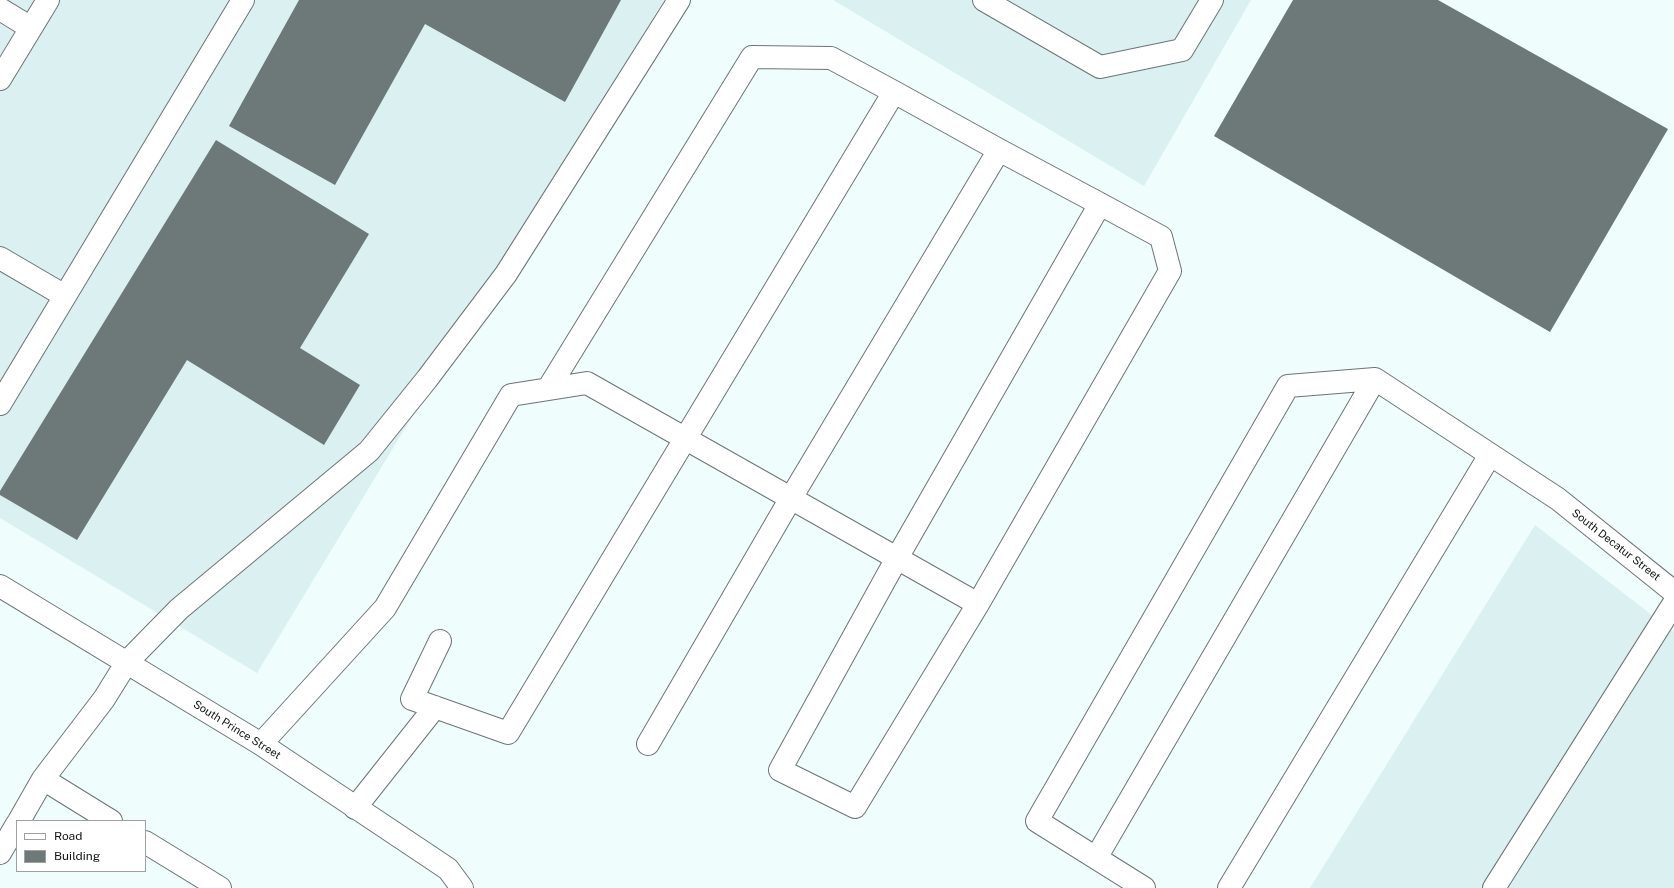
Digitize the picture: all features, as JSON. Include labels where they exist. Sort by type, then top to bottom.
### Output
[{"type":"street","points":[[0,79],[48,0]]},
{"type":"street","points":[[0,404],[242,0]]},
{"type":"street","points":[[20,820],[43,779],[104,699],[127,662],[178,609],[369,451],[427,379],[506,274],[679,0]]},
{"type":"street","points":[[984,0],[1100,66],[1182,50],[1212,0]]},
{"type":"street","points":[[0,9],[31,28]]},
{"type":"street","points":[[548,389],[752,56],[831,58],[1161,237],[1170,272],[978,604],[854,807],[780,770],[897,558],[1100,204]]},
{"type":"street","points":[[440,641],[412,699],[508,733],[894,92]]},
{"type":"street","points":[[648,744],[791,498],[999,150]]},
{"type":"street","points":[[0,258],[65,296]]},
{"type":"street","points":[[1096,858],[1375,379]]},
{"type":"street","points":[[1144,888],[1038,822],[1288,386],[1375,379]]},
{"type":"street","name":"South Decatur Street","points":[[1375,379],[1558,499],[1674,592]]},
{"type":"street","points":[[261,744],[385,608],[512,395],[587,383],[978,604]]},
{"type":"street","points":[[1229,888],[1490,455]]},
{"type":"street","name":"South Prince Street","points":[[0,586],[261,744],[448,869],[462,888]]},
{"type":"street","points":[[1494,888],[1674,603]]},
{"type":"street","points":[[355,808],[435,707]]},
{"type":"street","points":[[43,779],[109,820]]},
{"type":"street","points":[[0,853],[16,826]]},
{"type":"street","points":[[146,843],[216,887]]},
{"type":"shaded area","points":[[0,0],[664,0],[257,673],[0,518]]},
{"type":"shaded area","points":[[833,0],[1251,0],[1144,186]]},
{"type":"shaded area","points":[[1535,525],[1674,632],[1674,888],[1310,888]]},
{"type":"building","points":[[299,0],[621,0],[565,102],[425,24],[335,185],[229,126]]},
{"type":"building","points":[[1293,0],[1438,0],[1668,129],[1550,332],[1214,136]]},
{"type":"building","points":[[216,140],[369,234],[300,348],[360,385],[324,445],[187,360],[77,540],[0,495],[0,491]]}]
